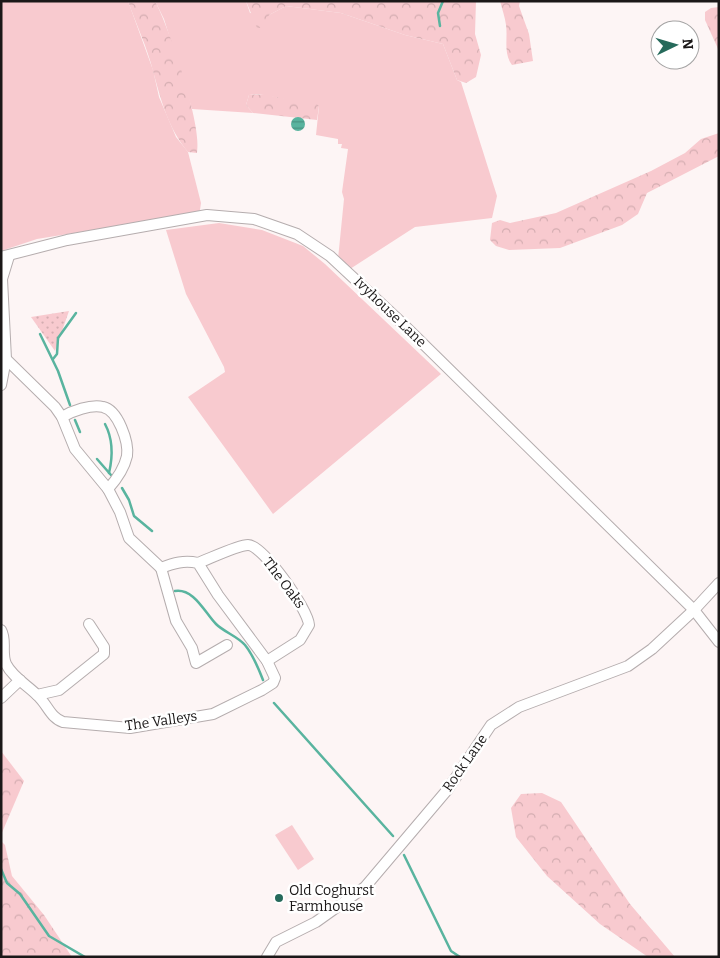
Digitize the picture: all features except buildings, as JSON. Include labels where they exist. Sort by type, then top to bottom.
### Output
[{"type":"street","name":"Ivyhouse Lane","points":[[5,256],[67,240],[207,215],[244,217],[297,234],[330,256],[396,317],[694,610],[719,642]]},
{"type":"street","points":[[1,385],[6,359],[2,277],[5,256]]},
{"type":"street","points":[[6,359],[56,407],[75,449],[108,489],[120,512],[129,538],[161,568],[176,621],[192,648],[196,662],[228,644]]},
{"type":"street","points":[[62,417],[70,412],[100,406],[110,411],[118,423],[125,434],[127,455],[119,477],[108,489]]},
{"type":"street","name":"The Oaks","points":[[198,564],[248,545],[258,548],[286,582],[306,612],[309,625],[300,640],[267,661]]},
{"type":"street","points":[[161,568],[176,562],[189,561],[198,564],[218,595],[267,661]]},
{"type":"street","name":"Rock Lane","points":[[267,957],[276,942],[316,922],[365,887],[448,789],[491,725],[519,707],[628,666],[652,649],[694,610],[719,583]]},
{"type":"street","points":[[38,696],[59,690],[104,654],[104,647],[90,624]]},
{"type":"street","name":"The Valleys","points":[[1,630],[4,634],[5,662],[20,680],[38,696],[57,720],[130,728],[213,714],[273,683],[275,678],[267,661]]},
{"type":"street","points":[[1,698],[20,680]]},
{"type":"green space","points":[[1,1],[128,1],[153,70],[159,97],[176,137],[188,152],[201,203],[200,210],[197,213],[37,239],[1,251]]},
{"type":"green space","points":[[128,1],[155,1],[161,14],[190,100],[195,122],[197,153],[188,152],[170,123],[162,103],[148,53]]},
{"type":"green space","points":[[155,1],[246,1],[250,13],[269,15],[286,6],[341,13],[405,35],[443,44],[457,80],[461,82],[497,196],[492,218],[415,227],[350,269],[338,259],[344,199],[342,192],[348,149],[341,148],[342,144],[338,144],[338,139],[316,135],[319,106],[259,94],[249,95],[246,105],[253,113],[192,109],[164,19]]},
{"type":"green space","points":[[246,1],[476,1],[475,34],[481,55],[476,77],[466,83],[457,80],[443,44],[405,35],[341,13],[286,6],[269,15],[263,28],[257,28]]},
{"type":"green space","points":[[500,1],[520,1],[519,6],[529,34],[533,61],[512,65],[509,60],[506,22]]},
{"type":"green space","points":[[719,7],[719,51],[705,20],[705,12],[711,8]]},
{"type":"green space","points":[[267,94],[274,97],[314,102],[319,106],[317,120],[253,113],[246,105],[249,95]]},
{"type":"green space","points":[[719,133],[719,156],[647,193],[638,214],[622,225],[560,248],[509,250],[496,246],[490,240],[492,223],[500,220],[510,223],[556,213],[651,171],[685,153],[701,139]]},
{"type":"green space","points":[[219,223],[262,230],[303,246],[325,264],[441,374],[273,514],[188,397],[225,372],[186,294],[166,230]]},
{"type":"green space","points":[[69,311],[55,351],[31,317]]},
{"type":"green space","points":[[1,751],[24,781],[1,835]]},
{"type":"green space","points":[[542,793],[561,802],[630,904],[675,957],[648,957],[600,924],[547,876],[516,837],[511,808],[521,794]]},
{"type":"green space","points":[[292,825],[314,859],[298,870],[275,835]]},
{"type":"green space","points":[[1,841],[5,845],[12,876],[44,915],[72,957],[1,957]]},
{"type":"shaded area","points":[[295,117],[301,117],[305,124],[301,131],[295,131],[291,127],[291,121]]},
{"type":"waterway","points":[[440,26],[438,13],[443,1]]},
{"type":"waterway","points":[[53,359],[57,354],[58,338],[76,313]]},
{"type":"waterway","points":[[40,334],[58,371],[70,405]]},
{"type":"waterway","points":[[75,420],[80,432]]},
{"type":"waterway","points":[[105,424],[112,448],[109,473]]},
{"type":"waterway","points":[[97,459],[111,475]]},
{"type":"waterway","points":[[122,488],[129,500],[134,516],[152,531]]},
{"type":"waterway","points":[[175,591],[188,593],[216,624],[245,645],[255,661],[263,680]]},
{"type":"waterway","points":[[274,703],[393,836]]},
{"type":"waterway","points":[[404,855],[451,951],[460,957]]},
{"type":"waterway","points":[[1,869],[7,883],[20,894],[49,936],[85,957]]},
{"type":"place","name":"Old Coghurst Farmhouse","points":[[279,898]]}]
